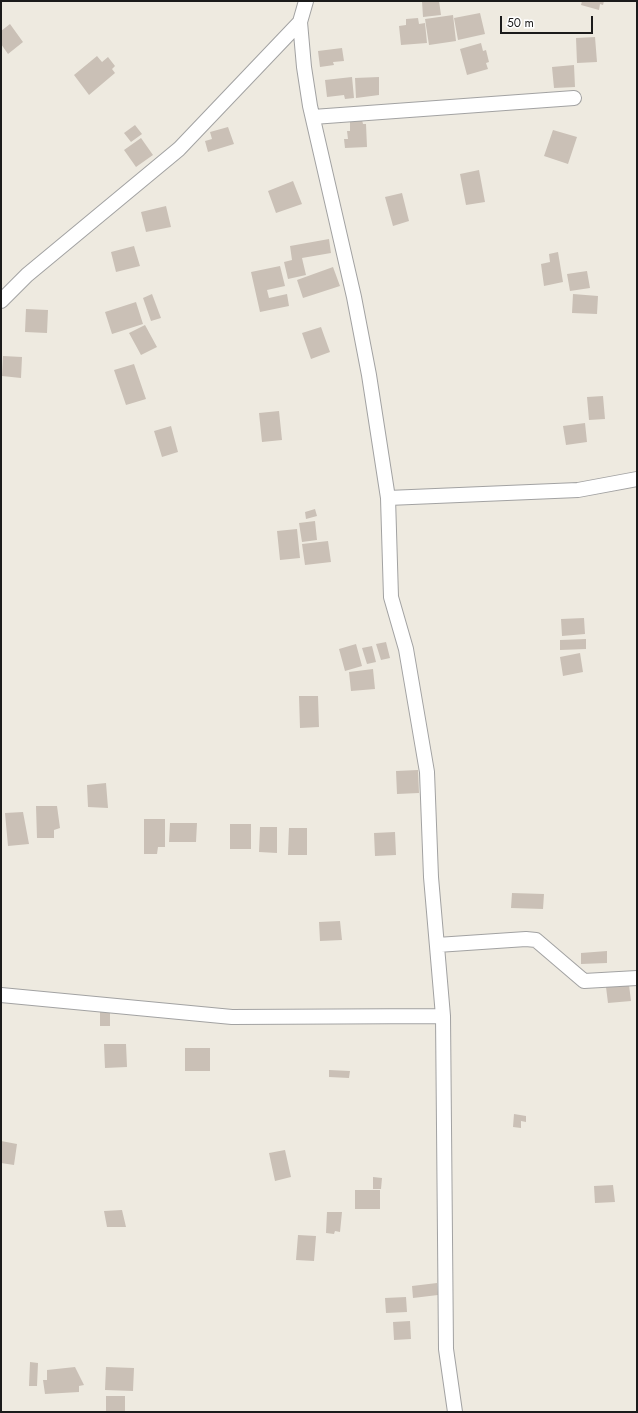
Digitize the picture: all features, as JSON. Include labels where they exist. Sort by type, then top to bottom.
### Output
[{"type":"street","points":[[306,1],[300,22],[304,67],[313,117],[354,297],[369,375],[388,498],[391,597],[406,649],[427,772],[431,876],[443,1016],[446,1349],[455,1412]]},
{"type":"street","points":[[1,301],[27,274],[179,149],[300,22]]},
{"type":"street","points":[[313,117],[574,98]]},
{"type":"street","points":[[388,498],[578,490],[637,479]]},
{"type":"street","points":[[437,945],[526,939],[536,940],[584,981],[637,978]]},
{"type":"street","points":[[1,995],[232,1017],[443,1016]]},
{"type":"building","points":[[422,1],[439,1],[441,15],[423,17]]},
{"type":"building","points":[[582,1],[604,1],[603,5],[600,4],[599,10],[581,5]]},
{"type":"building","points":[[480,13],[485,34],[458,40],[454,18]]},
{"type":"building","points":[[453,15],[456,41],[429,45],[425,19]]},
{"type":"building","points":[[418,18],[419,24],[425,23],[427,43],[401,45],[399,26],[406,25],[406,19]]},
{"type":"building","points":[[10,24],[23,42],[8,54],[1,44],[1,31]]},
{"type":"building","points":[[595,37],[597,62],[577,63],[576,38]]},
{"type":"building","points":[[481,43],[483,51],[486,50],[489,62],[486,63],[488,69],[467,75],[460,49]]},
{"type":"building","points":[[342,48],[344,61],[333,62],[334,65],[320,67],[318,51]]},
{"type":"building","points":[[97,56],[102,62],[108,57],[115,66],[112,69],[115,73],[89,95],[74,75]]},
{"type":"building","points":[[574,65],[575,87],[554,88],[552,67]]},
{"type":"building","points":[[352,77],[354,98],[345,99],[344,95],[327,97],[325,80]]},
{"type":"building","points":[[379,77],[379,95],[356,98],[355,78]]},
{"type":"building","points":[[350,120],[362,120],[363,124],[366,124],[367,147],[345,148],[344,139],[348,139],[347,131],[350,131]]},
{"type":"building","points":[[135,125],[142,134],[131,142],[124,133]]},
{"type":"building","points":[[228,127],[234,144],[208,152],[205,141],[212,139],[210,132]]},
{"type":"building","points":[[553,130],[577,137],[568,164],[544,156]]},
{"type":"building","points":[[141,138],[153,155],[136,167],[124,150]]},
{"type":"building","points":[[479,170],[485,202],[466,205],[460,174]]},
{"type":"building","points":[[293,181],[302,204],[276,213],[268,191]]},
{"type":"building","points":[[402,193],[409,221],[393,226],[385,197]]},
{"type":"building","points":[[166,206],[171,227],[146,232],[141,212]]},
{"type":"building","points":[[329,239],[331,253],[302,258],[306,275],[288,279],[284,262],[292,260],[290,246]]},
{"type":"building","points":[[134,246],[140,266],[116,272],[111,252]]},
{"type":"building","points":[[558,252],[563,282],[544,286],[541,264],[550,262],[549,254]]},
{"type":"building","points":[[280,266],[285,286],[267,290],[269,298],[287,294],[289,306],[260,312],[251,272]]},
{"type":"building","points":[[333,267],[340,286],[303,298],[297,280]]},
{"type":"building","points":[[587,271],[590,288],[570,291],[567,274]]},
{"type":"building","points":[[152,294],[161,318],[151,321],[143,298]]},
{"type":"building","points":[[573,294],[598,296],[597,314],[572,313]]},
{"type":"building","points":[[136,302],[143,324],[112,334],[105,312]]},
{"type":"building","points":[[26,309],[48,310],[47,333],[25,332]]},
{"type":"building","points":[[145,325],[157,347],[141,355],[129,333]]},
{"type":"building","points":[[321,327],[330,352],[311,359],[302,333]]},
{"type":"building","points":[[3,356],[22,357],[21,378],[2,376]]},
{"type":"building","points":[[134,364],[146,399],[126,405],[114,370]]},
{"type":"building","points":[[603,396],[605,419],[589,420],[587,397]]},
{"type":"building","points":[[279,411],[282,440],[262,442],[259,413]]},
{"type":"building","points":[[585,423],[587,442],[566,445],[563,426]]},
{"type":"building","points":[[171,426],[178,452],[162,457],[154,431]]},
{"type":"building","points":[[315,509],[317,516],[306,519],[305,512]]},
{"type":"building","points":[[315,521],[317,540],[302,542],[299,523]]},
{"type":"building","points":[[297,529],[300,558],[280,560],[277,531]]},
{"type":"building","points":[[328,541],[331,562],[305,565],[302,544]]},
{"type":"building","points":[[584,618],[585,634],[562,636],[561,619]]},
{"type":"building","points":[[586,639],[586,649],[560,650],[560,640]]},
{"type":"building","points":[[386,642],[390,658],[381,660],[376,644]]},
{"type":"building","points":[[356,644],[362,666],[345,671],[339,649]]},
{"type":"building","points":[[372,646],[376,662],[367,664],[362,648]]},
{"type":"building","points":[[580,653],[583,672],[563,676],[560,657]]},
{"type":"building","points":[[373,669],[375,689],[351,691],[349,672]]},
{"type":"building","points":[[299,696],[318,696],[319,727],[300,728]]},
{"type":"building","points":[[418,770],[419,793],[397,794],[396,771]]},
{"type":"building","points":[[106,783],[108,808],[88,807],[87,785]]},
{"type":"building","points":[[36,806],[57,806],[60,828],[54,830],[54,838],[37,838]]},
{"type":"building","points":[[23,812],[29,844],[8,846],[5,813]]},
{"type":"building","points":[[144,819],[165,819],[165,847],[158,847],[157,854],[144,854]]},
{"type":"building","points":[[170,823],[197,823],[196,842],[169,842]]},
{"type":"building","points":[[230,824],[251,824],[251,849],[230,849]]},
{"type":"building","points":[[260,827],[277,827],[277,853],[259,852]]},
{"type":"building","points":[[289,828],[307,828],[307,855],[288,855]]},
{"type":"building","points":[[395,832],[396,855],[375,856],[374,833]]},
{"type":"building","points":[[512,893],[544,894],[543,909],[511,908]]},
{"type":"building","points":[[340,921],[342,940],[320,941],[319,922]]},
{"type":"building","points":[[607,951],[607,963],[581,964],[581,953]]},
{"type":"building","points":[[629,985],[631,1001],[608,1003],[606,987]]},
{"type":"building","points":[[100,1012],[110,1012],[110,1026],[100,1026]]},
{"type":"building","points":[[104,1044],[126,1044],[127,1067],[105,1068]]},
{"type":"building","points":[[185,1048],[210,1048],[210,1071],[185,1071]]},
{"type":"building","points":[[329,1070],[350,1071],[349,1078],[329,1077]]},
{"type":"building","points":[[514,1114],[526,1116],[526,1122],[521,1121],[521,1128],[513,1127]]},
{"type":"building","points":[[1,1141],[17,1144],[14,1165],[1,1163]]},
{"type":"building","points":[[285,1150],[291,1177],[275,1181],[269,1153]]},
{"type":"building","points":[[373,1177],[382,1178],[381,1189],[373,1189]]},
{"type":"building","points":[[613,1185],[615,1202],[595,1203],[594,1186]]},
{"type":"building","points":[[355,1190],[380,1190],[380,1209],[355,1209]]},
{"type":"building","points":[[122,1210],[126,1227],[107,1227],[104,1211]]},
{"type":"building","points":[[327,1212],[342,1212],[340,1232],[335,1231],[334,1234],[326,1233]]},
{"type":"building","points":[[298,1235],[316,1236],[314,1261],[296,1260]]},
{"type":"building","points":[[437,1283],[438,1295],[413,1298],[412,1286]]},
{"type":"building","points":[[406,1297],[407,1312],[386,1313],[385,1298]]},
{"type":"building","points":[[410,1321],[411,1339],[394,1340],[393,1322]]},
{"type":"building","points":[[30,1362],[38,1363],[37,1386],[29,1386]]},
{"type":"building","points":[[75,1367],[84,1385],[79,1386],[79,1392],[45,1394],[43,1380],[47,1380],[47,1370]]},
{"type":"building","points":[[106,1367],[134,1368],[133,1391],[105,1390]]},
{"type":"building","points":[[106,1396],[125,1396],[125,1412],[106,1412]]}]
